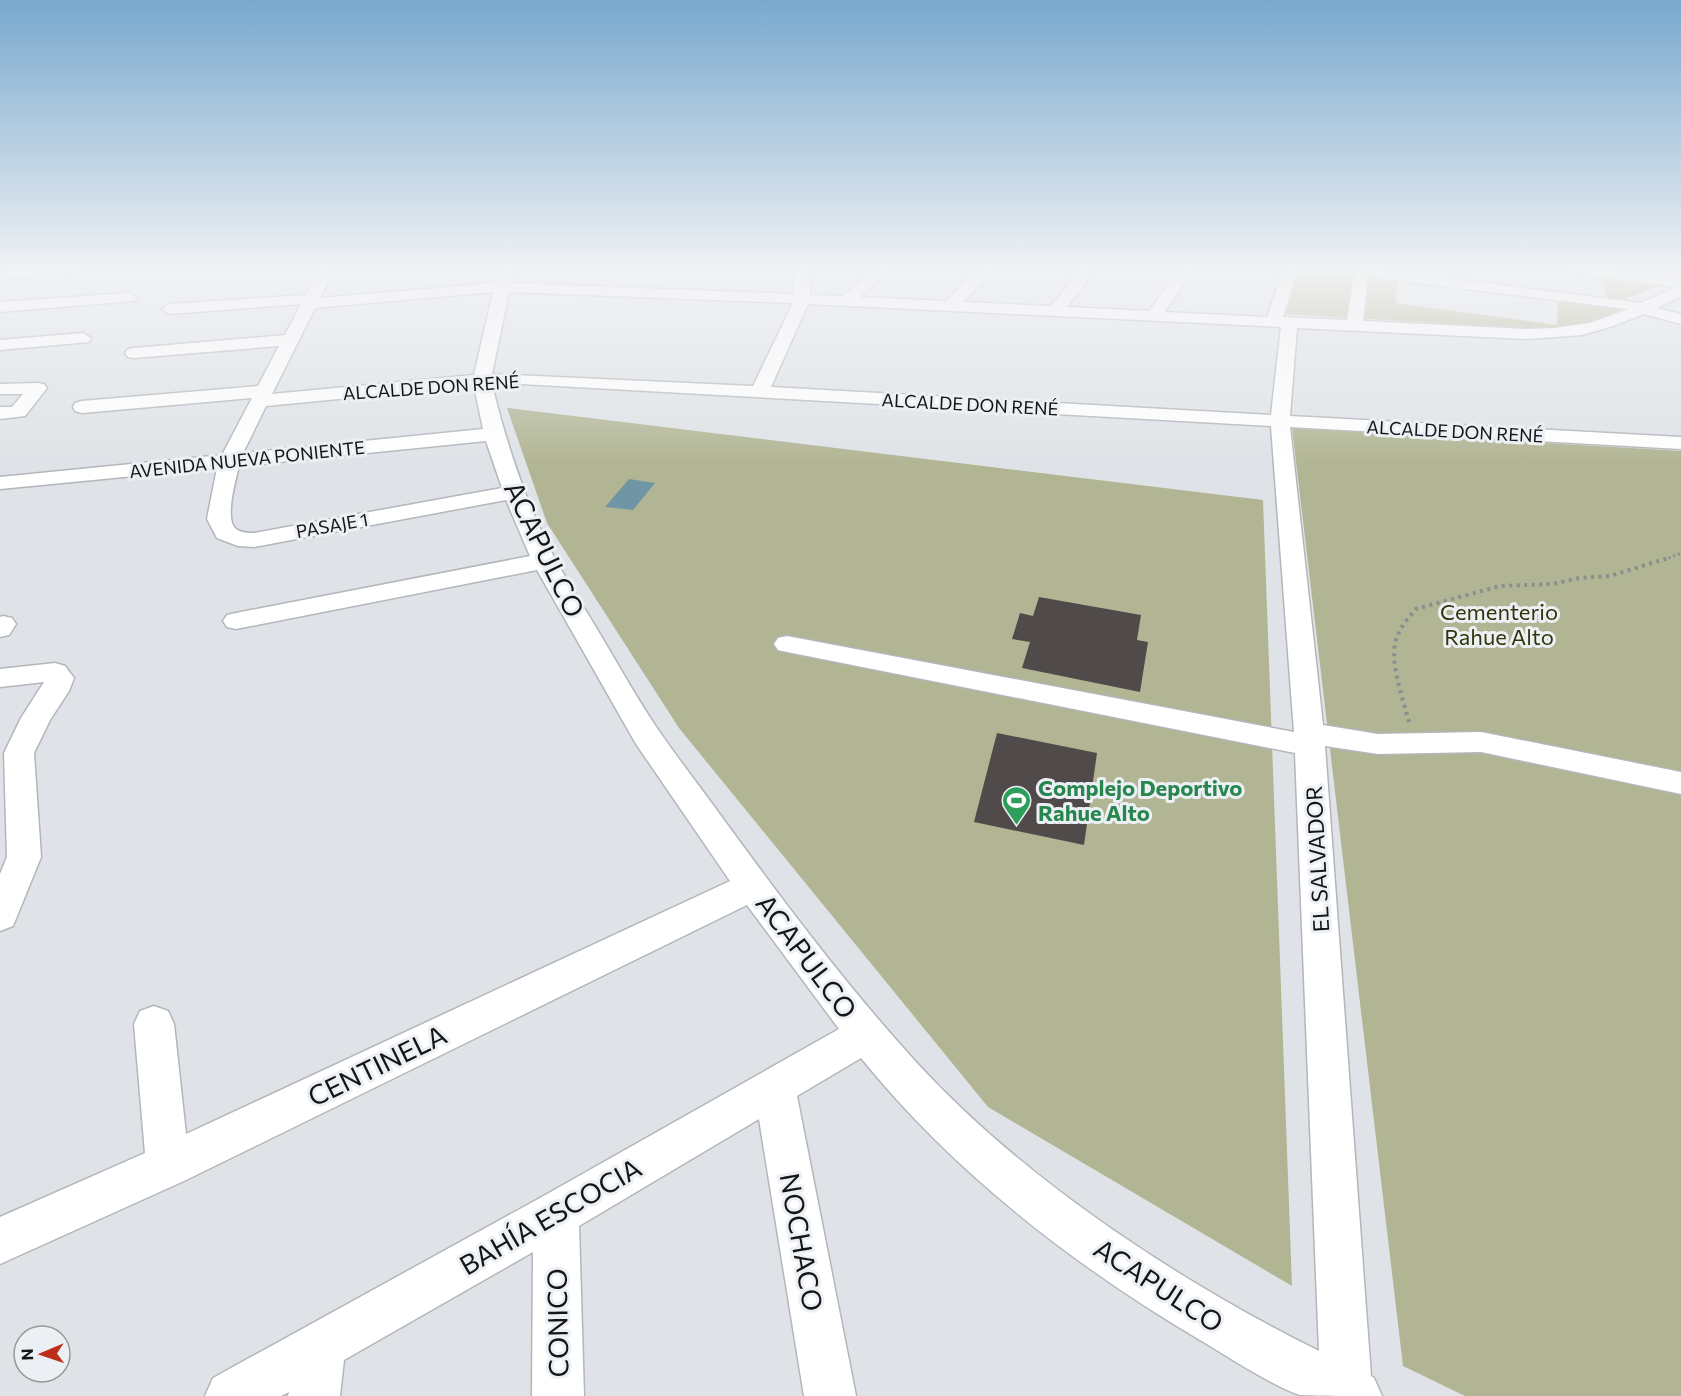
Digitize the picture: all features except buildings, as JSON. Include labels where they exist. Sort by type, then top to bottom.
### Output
[{"type":"street","name":"PASAJE 1","points":[[294,334],[229,461],[218,519],[225,533],[238,539],[254,540],[514,492]]},
{"type":"street","name":"ACAPULCO","points":[[485,334],[482,380],[494,434],[514,492],[544,561],[647,737],[753,886],[866,1034],[903,1078],[946,1122],[1050,1212],[1115,1259],[1186,1305],[1264,1350],[1350,1394]]},
{"type":"street","points":[[759,393],[786,334]]},
{"type":"street","name":"EL SALVADOR","points":[[1281,334],[1280,421],[1309,740],[1350,1394]]},
{"type":"street","points":[[0,345],[83,338]]},
{"type":"street","points":[[134,353],[291,340]]},
{"type":"street","name":"ALCALDE DON RENÉ","points":[[82,407],[504,378],[1681,443]]},
{"type":"street","points":[[0,389],[38,388],[18,412],[0,413]]},
{"type":"street","name":"AVENIDA NUEVA PONIENTE","points":[[0,483],[494,434]]},
{"type":"street","points":[[236,621],[544,561]]},
{"type":"street","points":[[787,644],[1309,740],[1378,744],[1481,742],[1681,783]]},
{"type":"street","points":[[0,678],[55,672],[60,678],[55,691],[36,718],[19,753],[24,857],[0,916]]},
{"type":"street","name":"CENTINELA","points":[[0,1241],[168,1165],[753,886]]},
{"type":"street","points":[[154,1024],[168,1165]]},
{"type":"street","name":"BAHÍA ESCOCIA","points":[[231,1396],[556,1214],[866,1034]]},
{"type":"street","name":"NOCHACO","points":[[775,1087],[830,1396]]},
{"type":"street","name":"CONICO","points":[[556,1214],[558,1396]]},
{"type":"street","points":[[314,1396],[321,1345]]},
{"type":"path","points":[[1413,743],[1395,657],[1396,638],[1416,609],[1500,586],[1553,584],[1579,578],[1610,576],[1653,564],[1681,553]]},
{"type":"green space","name":"Complejo Deportivo Rahue Alto","points":[[507,408],[1263,500],[1292,1286],[988,1107],[679,728],[547,523]]},
{"type":"green space","name":"Cementerio Rahue Alto","points":[[1292,428],[1681,451],[1681,1396],[1465,1396],[1403,1366]]},
{"type":"water","points":[[629,479],[655,483],[633,510],[605,507]]},
{"type":"place","name":"Complejo Deportivo Rahue Alto","points":[[1017,826]]}]
